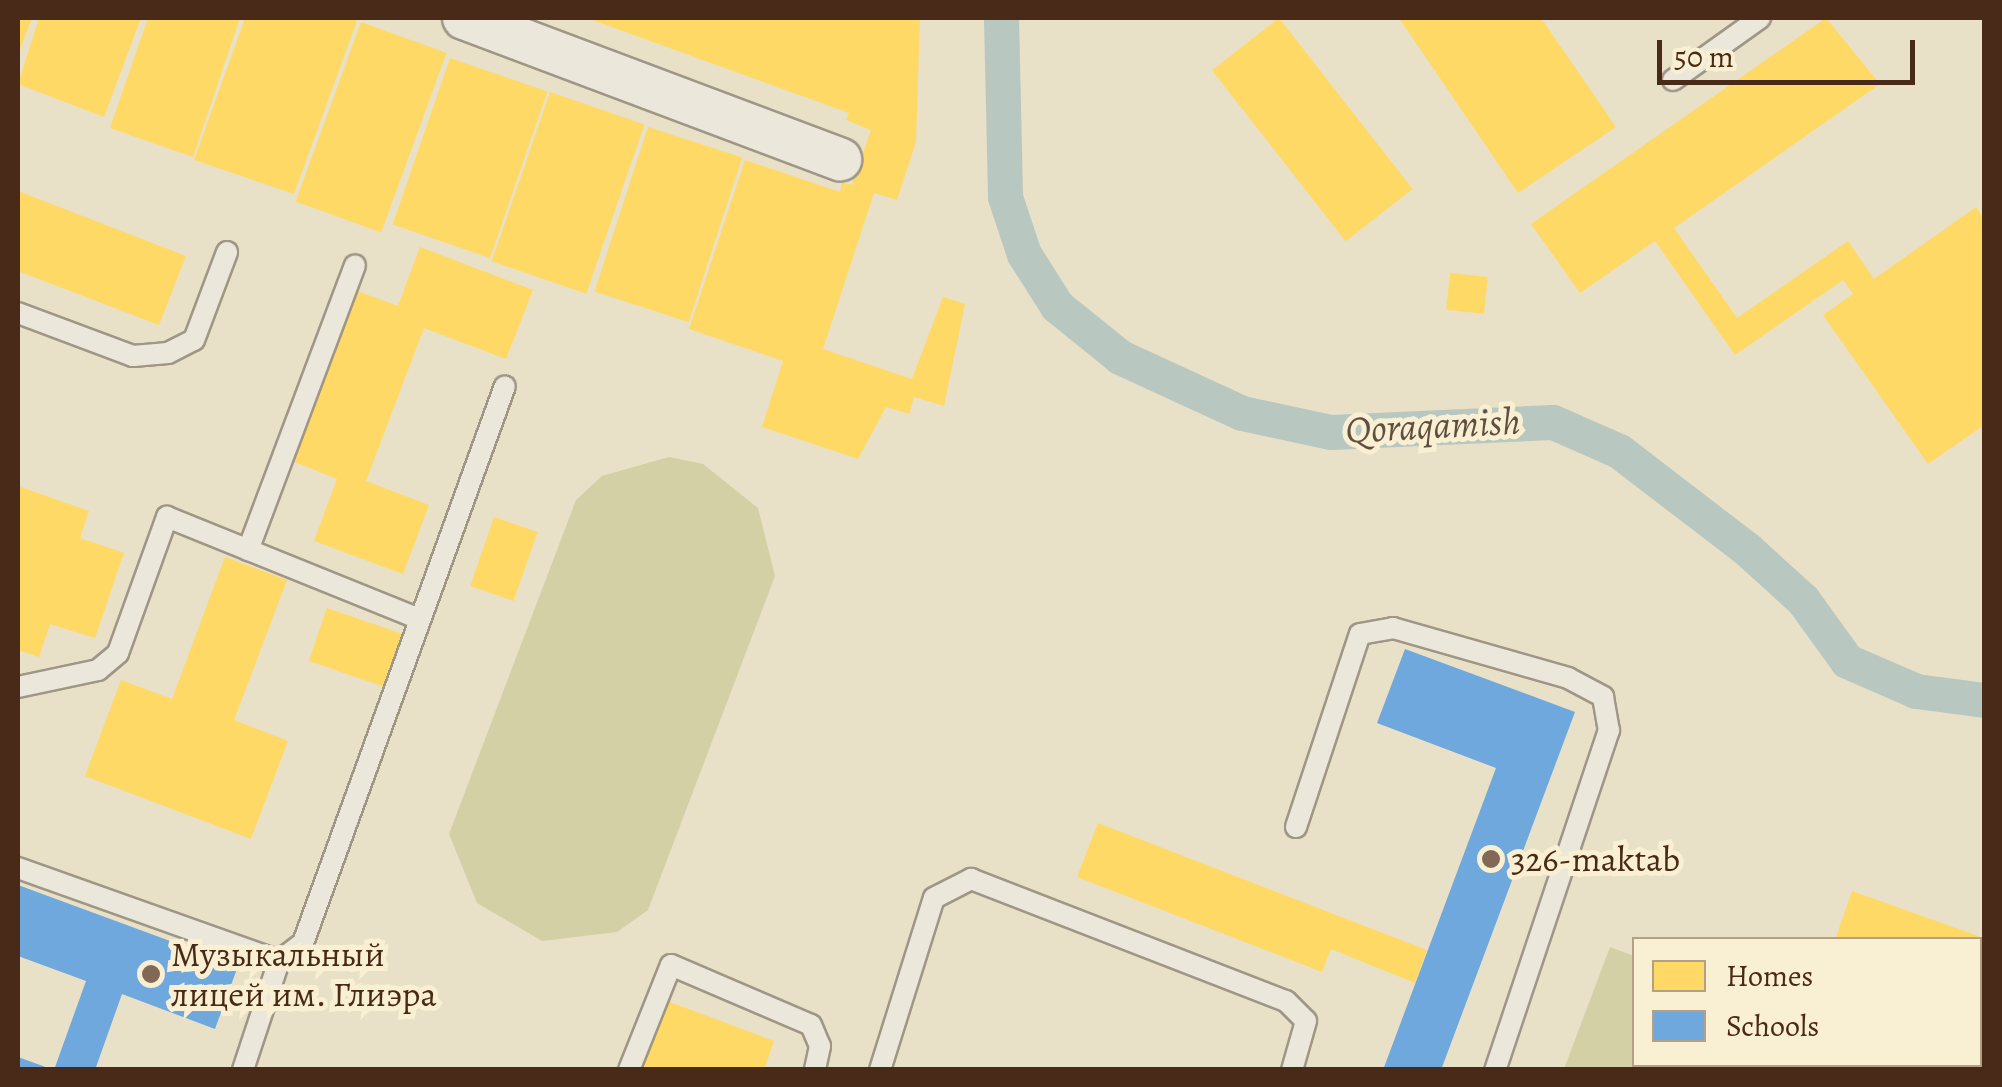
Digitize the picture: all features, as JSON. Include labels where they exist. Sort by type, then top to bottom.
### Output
[{"type":"street","points":[[464,18],[840,160]]},
{"type":"lane","points":[[1673,80],[1760,18]]},
{"type":"lane","points":[[18,313],[133,356],[168,354],[194,340],[227,252]]},
{"type":"lane","points":[[248,550],[355,266]]},
{"type":"lane","points":[[243,1070],[279,961],[303,942],[505,386]]},
{"type":"lane","points":[[18,687],[98,670],[118,653],[167,517],[420,618]]},
{"type":"lane","points":[[1296,827],[1360,634],[1393,628],[1568,678],[1603,697],[1608,730],[1495,1070]]},
{"type":"lane","points":[[18,868],[279,961]]},
{"type":"lane","points":[[880,1070],[934,898],[972,879],[1286,1001],[1306,1022],[1292,1070]]},
{"type":"lane","points":[[629,1070],[671,965],[811,1025],[820,1046],[815,1070]]},
{"type":"shaded area","points":[[669,457],[703,464],[758,508],[775,576],[648,910],[617,932],[542,941],[477,903],[449,834],[576,500],[602,476]]},
{"type":"shaded area","points":[[1610,947],[1632,955],[1632,1067],[1669,1069],[1564,1069]]},
{"type":"building: Homes","points":[[18,18],[32,18],[18,55]]},
{"type":"building: Homes","points":[[39,18],[141,18],[104,117],[18,84]]},
{"type":"building: Homes","points":[[148,18],[240,18],[193,157],[110,128]]},
{"type":"building: Homes","points":[[245,18],[358,18],[294,194],[194,160]]},
{"type":"building: Homes","points":[[587,18],[920,18],[916,142],[897,200],[874,193],[823,349],[912,379],[943,297],[965,304],[944,406],[914,397],[909,414],[886,407],[858,459],[762,427],[783,361],[689,329],[745,160],[840,192],[842,182],[852,185],[871,130],[846,120],[849,113]]},
{"type":"building: Homes","points":[[1279,18],[1413,189],[1346,241],[1212,70]]},
{"type":"building: Homes","points":[[1399,18],[1541,18],[1616,127],[1518,193]]},
{"type":"building: Homes","points":[[1826,18],[1880,84],[1674,228],[1737,318],[1848,241],[1874,279],[1976,207],[1984,219],[1984,425],[1928,464],[1823,315],[1853,294],[1843,280],[1735,355],[1655,241],[1580,293],[1531,224]]},
{"type":"building: Homes","points":[[361,22],[447,53],[381,233],[296,201]]},
{"type":"building: Homes","points":[[450,58],[547,92],[490,258],[393,224]]},
{"type":"building: Homes","points":[[550,92],[645,125],[586,294],[492,261]]},
{"type":"building: Homes","points":[[648,127],[742,158],[689,322],[595,292]]},
{"type":"building: Homes","points":[[18,191],[186,256],[159,325],[18,271]]},
{"type":"building: Homes","points":[[420,247],[533,290],[506,359],[424,328],[366,481],[429,505],[403,574],[314,541],[337,479],[292,461],[357,291],[398,306]]},
{"type":"building: Homes","points":[[1450,273],[1488,277],[1484,314],[1446,310]]},
{"type":"building: Homes","points":[[18,486],[89,511],[80,538],[124,553],[95,638],[50,624],[39,657],[18,650]]},
{"type":"building: Homes","points":[[494,517],[537,532],[514,601],[470,586]]},
{"type":"building: Homes","points":[[225,557],[287,580],[234,720],[288,741],[251,839],[85,776],[121,680],[172,699]]},
{"type":"building: Homes","points":[[327,608],[406,635],[388,688],[309,661]]},
{"type":"building: Homes","points":[[1098,823],[1427,950],[1415,983],[1331,949],[1322,972],[1077,877]]},
{"type":"building: Homes","points":[[1852,891],[1981,937],[1836,937]]},
{"type":"building: Homes","points":[[1982,937],[1984,938],[1984,1020],[1982,980]]},
{"type":"building: Homes","points":[[667,1001],[774,1041],[764,1070],[642,1070]]},
{"type":"building: Homes","points":[[1706,1067],[1943,1069],[1706,1070]]},
{"type":"building: Schools","name":"326-maktab","points":[[1405,649],[1575,712],[1441,1070],[1383,1070],[1496,768],[1377,723]]},
{"type":"building: Schools","name":"Музыкальный лицей им. Глиэра","points":[[18,885],[238,966],[215,1029],[122,994],[95,1070],[54,1070],[86,981],[18,956]]},
{"type":"building: Schools","points":[[18,1057],[51,1069],[18,1070]]},
{"type":"waterway","name":"Qoraqamish","points":[[1001,18],[1005,197],[1024,254],[1057,306],[1120,357],[1242,413],[1331,432],[1553,422],[1619,451],[1748,550],[1803,600],[1847,661],[1916,691],[1984,700]]},
{"type":"place","name":"326-maktab","points":[[1491,859]]},
{"type":"place","name":"Музыкальный лицей им. Глиэра","points":[[151,974]]}]
